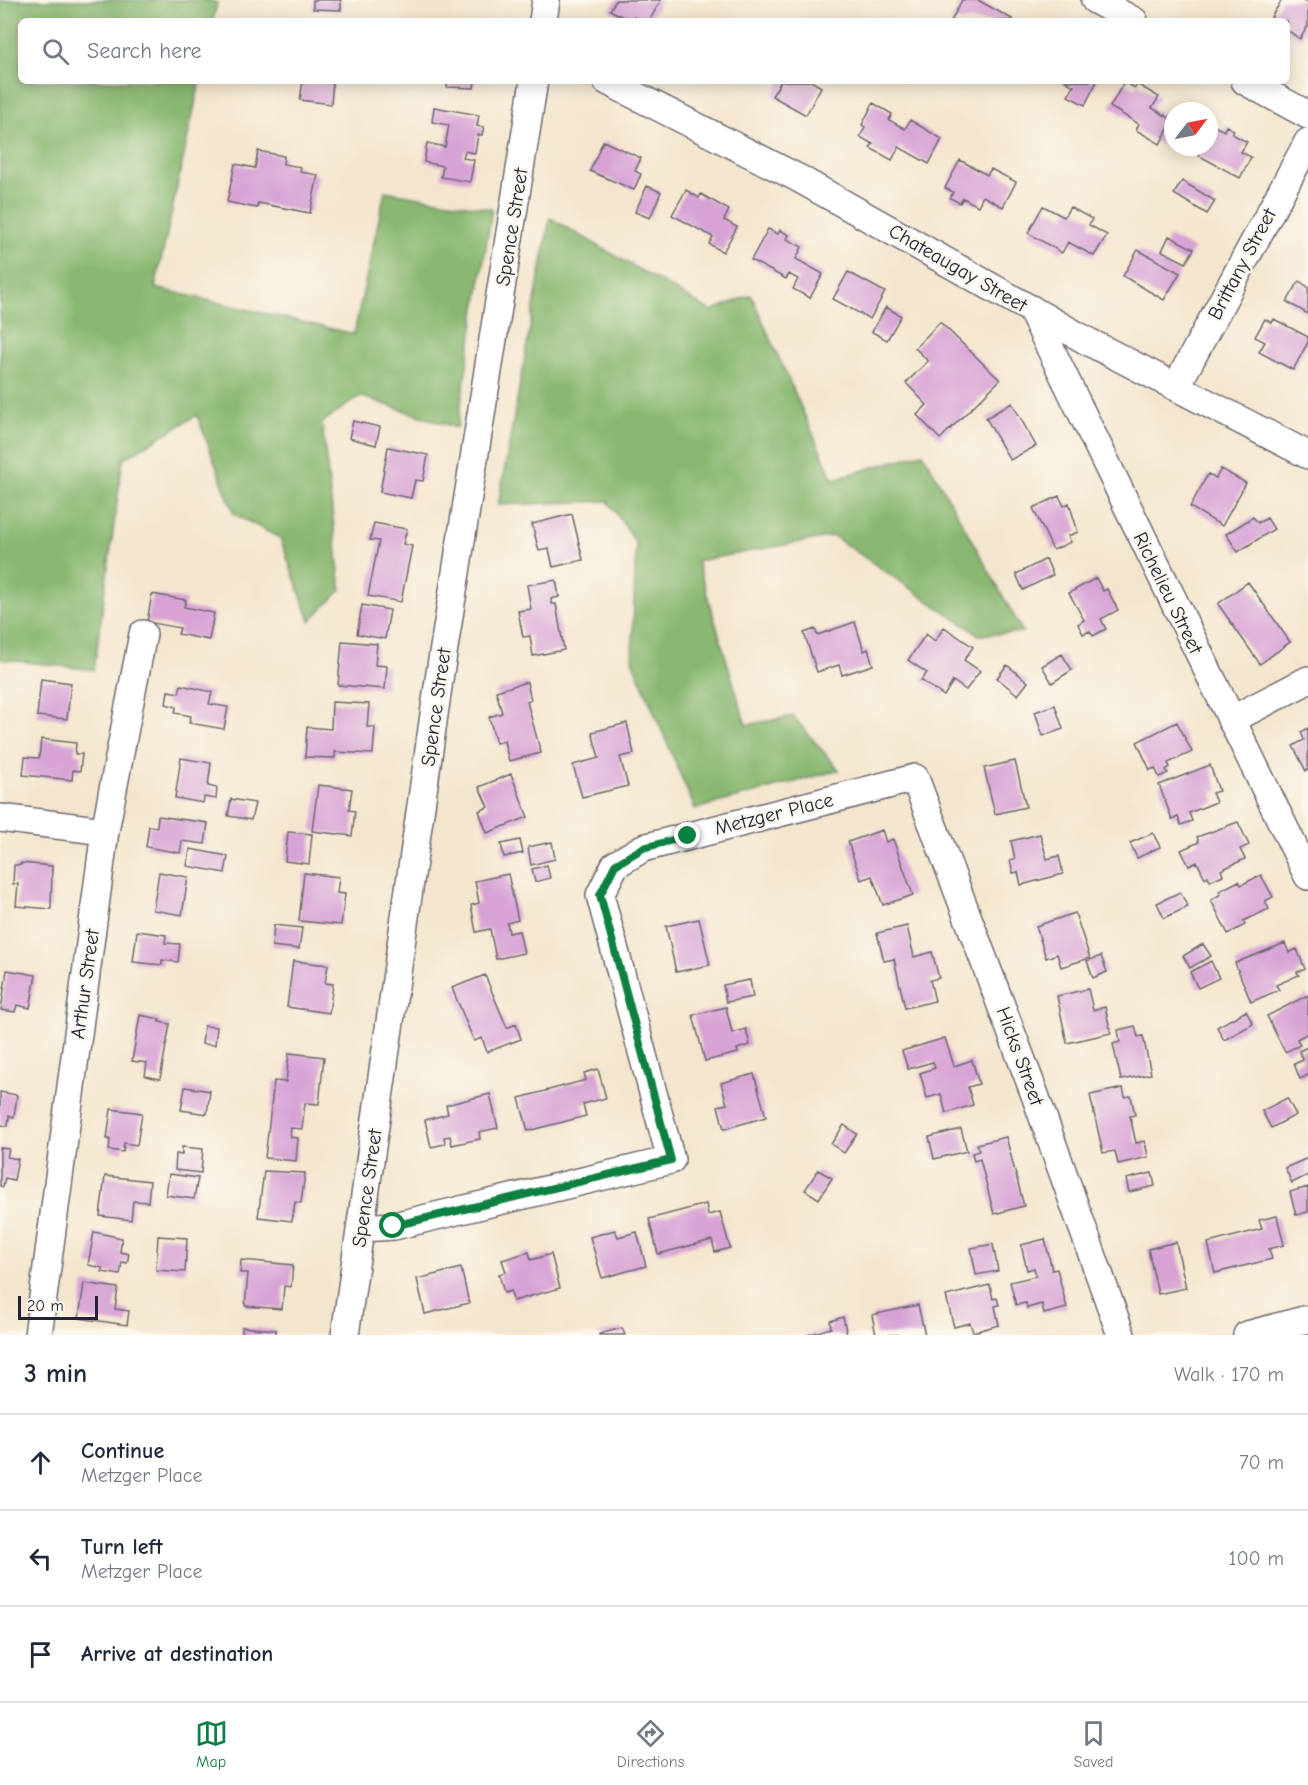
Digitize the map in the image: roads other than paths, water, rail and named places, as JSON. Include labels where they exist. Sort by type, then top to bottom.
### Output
[{"type":"street","points":[[543,18],[546,0]]},
{"type":"street","points":[[1095,0],[1128,18]]},
{"type":"street","name":"Spence Street","points":[[345,1335],[440,673],[534,84]]},
{"type":"street","name":"Chateaugay Street","points":[[613,84],[798,178],[1031,309],[1308,455]]},
{"type":"street","points":[[1251,84],[1308,115]]},
{"type":"street","name":"Brittany Street","points":[[1176,387],[1308,142]]},
{"type":"street","name":"Richelieu Street","points":[[1031,309],[1308,876]]},
{"type":"street","name":"Arthur Street","points":[[38,1335],[105,831],[144,634]]},
{"type":"street","points":[[1232,720],[1308,680]]},
{"type":"street","name":"Metzger Place","points":[[361,1228],[393,1226],[671,1160],[600,895],[615,865],[643,848],[915,778]]},
{"type":"street","name":"Hicks Street","points":[[915,778],[1035,1095],[1121,1335]]},
{"type":"street","points":[[0,818],[105,831]]},
{"type":"street","points":[[1247,1335],[1308,1319]]}]
